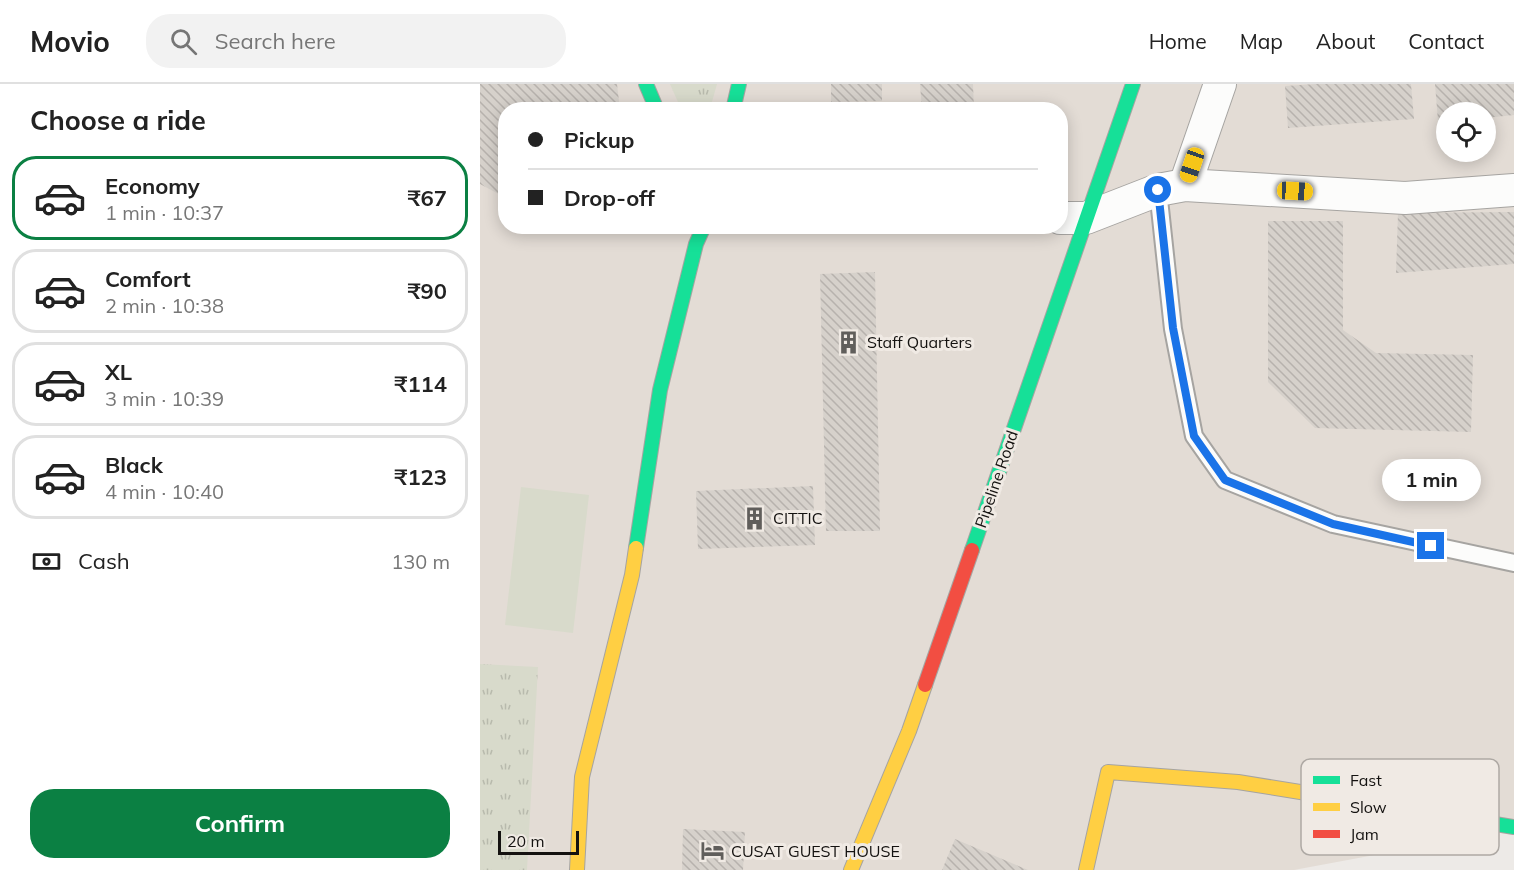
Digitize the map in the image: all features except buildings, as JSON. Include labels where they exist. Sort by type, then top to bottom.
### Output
[{"type":"street","points":[[646,84],[654,102]]},
{"type":"street","points":[[735,102],[739,84]]},
{"type":"street","name":"Pipeline Road","points":[[1068,234],[1133,84]]},
{"type":"street","points":[[1172,188],[1220,84]]},
{"type":"street","points":[[1073,218],[1172,188],[1405,198],[1514,190]]},
{"type":"street","points":[[577,870],[582,777],[632,574],[660,390],[700,234]]},
{"type":"street","name":"Pipeline Road","points":[[851,870],[909,731],[1068,234]]},
{"type":"street","points":[[1086,870],[1108,772],[1238,782],[1301,792]]},
{"type":"street","points":[[1499,825],[1514,827]]},
{"type":"lane","points":[[1172,188],[1173,328],[1194,436],[1225,480],[1333,524],[1514,563]]},
{"type":"shaded area","points":[[480,84],[1514,84],[1514,829],[1499,832],[1499,759],[1301,759],[1301,855],[1374,855],[1294,870],[480,870]]},
{"type":"green space","points":[[670,84],[717,84],[712,102],[678,102]]},
{"type":"green space","points":[[521,487],[589,495],[573,633],[505,625]]},
{"type":"green space","points":[[480,664],[538,667],[527,870],[480,870]]},
{"type":"traffic: fast","points":[[646,84],[654,102]]},
{"type":"traffic: fast","points":[[735,102],[739,84]]},
{"type":"traffic: fast","points":[[972,550],[1133,84]]},
{"type":"traffic: fast","points":[[636,548],[660,390],[700,234]]},
{"type":"traffic: fast","points":[[1499,825],[1514,827]]},
{"type":"traffic: slow","points":[[577,870],[582,777],[632,575],[636,548]]},
{"type":"traffic: slow","points":[[851,870],[909,731],[925,685]]},
{"type":"traffic: slow","points":[[1086,870],[1108,772],[1238,782],[1301,792]]},
{"type":"traffic: jam","points":[[925,685],[972,550]]},
{"type":"place","name":"Staff Quarters","points":[[849,342]]},
{"type":"place","name":"CITTIC","points":[[755,518]]},
{"type":"place","name":"CUSAT GUEST HOUSE","points":[[713,851]]},
{"type":"route","points":[[1158,190],[1173,328],[1194,436],[1225,480],[1333,524],[1431,546]]}]
